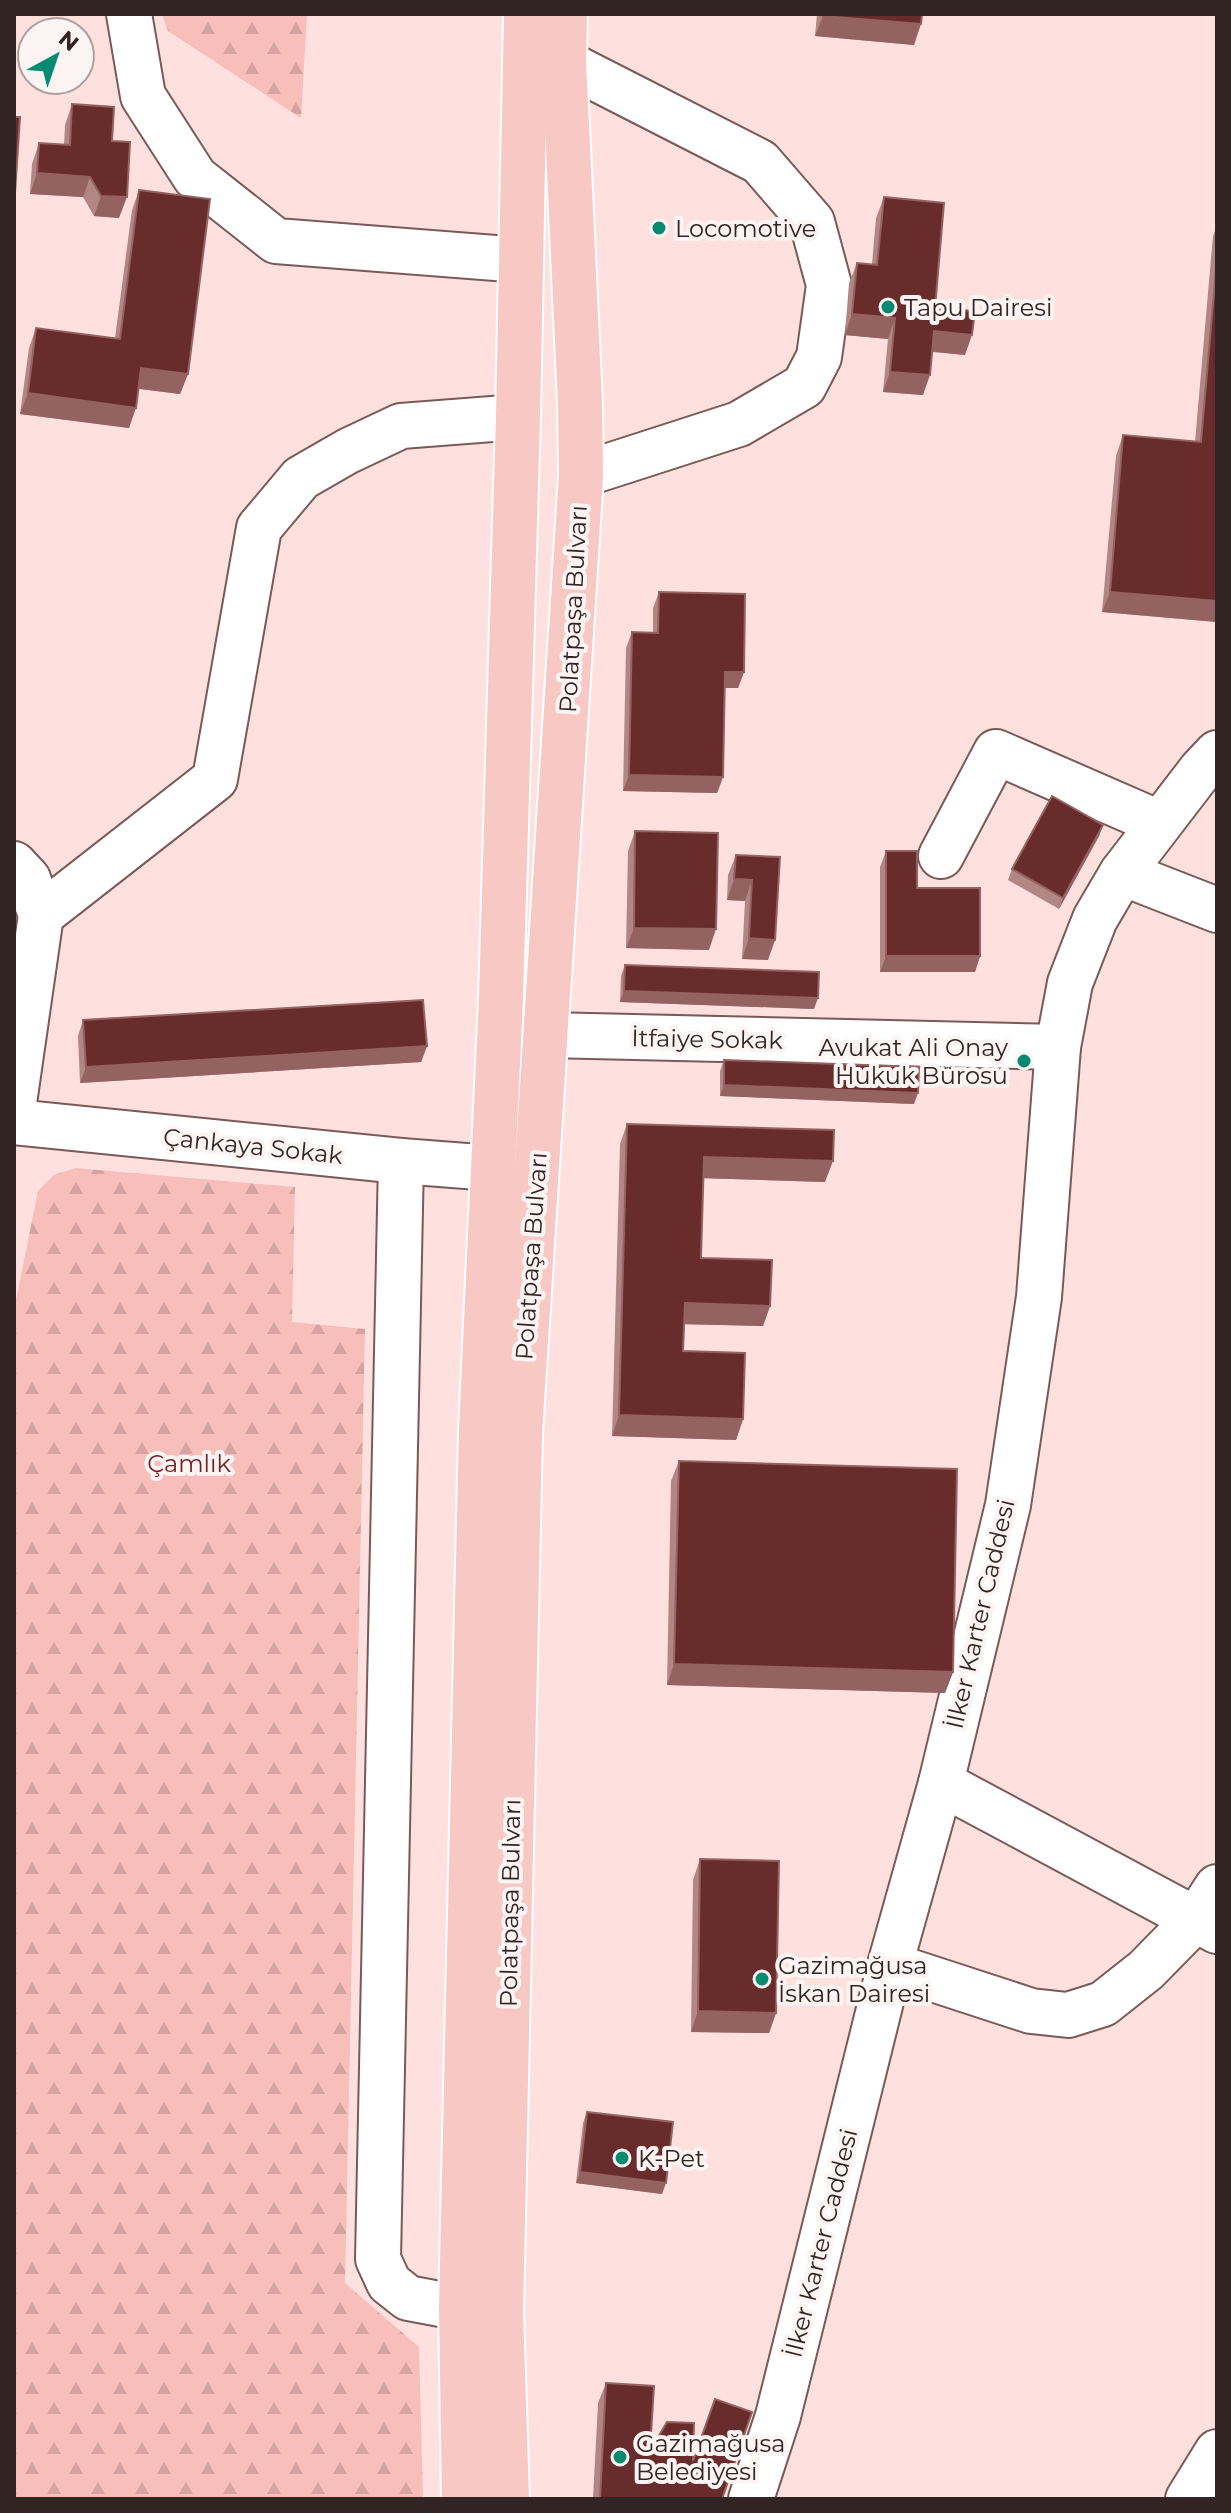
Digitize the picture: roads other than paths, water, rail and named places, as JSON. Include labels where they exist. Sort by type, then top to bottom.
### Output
[{"type":"main road","name":"Polatpaşa Bulvarı","points":[[507,2499],[501,2312],[520,1433],[581,475],[580,388],[544,61],[526,14]]},
{"type":"main road","name":"Polatpaşa Bulvarı","points":[[464,2499],[461,2308],[481,1430],[501,998],[521,260],[544,61],[565,14]]},
{"type":"street","points":[[129,14],[143,96],[195,177],[276,241],[521,260]]},
{"type":"street","points":[[544,61],[760,162],[812,222],[829,285],[819,357],[804,386],[739,424],[581,475]]},
{"type":"street","points":[[41,915],[215,779],[259,528],[301,478],[401,426],[518,417]]},
{"type":"street","points":[[941,856],[996,752],[1159,823]]},
{"type":"street","name":"İlker Karter Caddesi","points":[[751,2499],[778,2416],[890,1965],[941,1783],[1008,1505],[1039,1297],[1058,1047],[1070,983],[1095,919],[1122,873],[1217,753]]},
{"type":"street","points":[[14,864],[28,879],[41,915],[14,1103]]},
{"type":"street","points":[[1122,873],[1217,910]]},
{"type":"street","name":"İtfaiye Sokak","points":[[547,1035],[1058,1047]]},
{"type":"street","name":"Çankaya Sokak","points":[[14,1122],[492,1168]]},
{"type":"street","points":[[401,1161],[378,2259],[389,2283],[408,2298],[461,2308]]},
{"type":"street","points":[[890,1965],[1031,2011],[1068,2015],[1103,2004],[1210,1912],[941,1783]]},
{"type":"street","points":[[1188,2499],[1217,2452]]},
{"type":"place","name":"Locomotive","points":[[659,228]]},
{"type":"place","name":"Tapu Dairesi","points":[[888,307]]},
{"type":"place","name":"Avukat Ali Onay Hukuk Bürosu","points":[[1024,1061]]},
{"type":"place","name":"Gazimağusa İskan Dairesi","points":[[762,1979]]},
{"type":"place","name":"K-Pet","points":[[622,2158]]},
{"type":"place","name":"Gazimağusa Belediyesi","points":[[620,2457]]},
{"type":"park label","name":"Çamlık","points":[[189,1463]]}]
